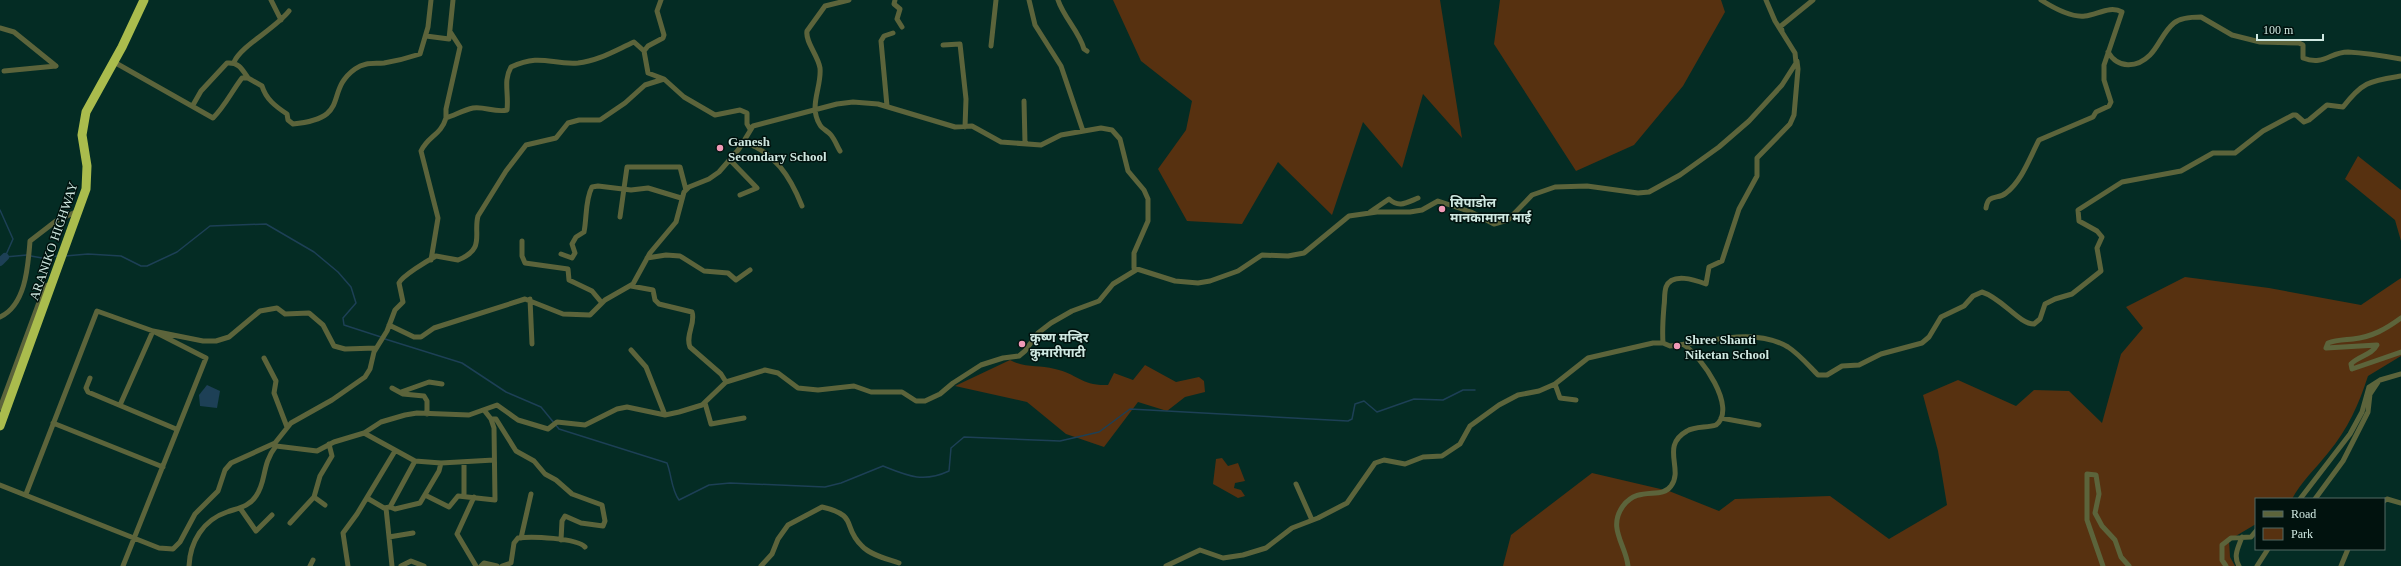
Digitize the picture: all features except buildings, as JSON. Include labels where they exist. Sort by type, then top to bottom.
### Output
[{"type":"highway","name":"ARANIKO HIGHWAY","points":[[0,426],[80,210],[88,178],[82,125],[86,112],[114,62],[144,0]]},
{"type":"street","points":[[272,0],[281,20]]},
{"type":"street","points":[[193,105],[201,91],[227,63],[234,62],[240,66],[248,78],[262,86],[265,95],[274,105],[287,114],[288,120],[293,124],[321,118],[331,112],[336,104],[338,91],[344,78],[366,62],[382,63],[420,54],[426,36],[431,0]]},
{"type":"street","points":[[426,36],[449,39],[451,33],[453,0]]},
{"type":"street","points":[[644,51],[648,46],[663,38],[657,10],[661,0]]},
{"type":"street","points":[[840,151],[831,135],[820,125],[815,110],[820,82],[820,67],[815,51],[807,39],[807,31],[825,6],[849,0]]},
{"type":"street","points":[[895,0],[894,4],[900,9],[897,19],[902,27]]},
{"type":"street","points":[[991,46],[996,0]]},
{"type":"street","points":[[1029,0],[1035,25],[1061,66],[1083,131]]},
{"type":"street","points":[[1058,0],[1062,12],[1082,41],[1084,49],[1087,51]]},
{"type":"street","points":[[1663,343],[1662,314],[1666,288],[1669,283],[1677,279],[1691,278],[1706,284],[1709,267],[1722,260],[1726,253],[1740,209],[1757,176],[1757,158],[1790,124],[1794,115],[1798,69],[1796,58],[1782,31],[1774,21],[1766,0]]},
{"type":"street","points":[[1782,31],[1781,26],[1813,0]]},
{"type":"street","points":[[1986,208],[1987,202],[1992,196],[2005,194],[2011,188],[2031,159],[2039,140],[2093,117],[2096,112],[2109,106],[2111,102],[2103,71],[2105,57],[2122,12],[2112,9],[2084,16],[2074,15],[2051,6],[2041,0]]},
{"type":"street","points":[[234,62],[238,53],[255,42],[281,20],[289,11]]},
{"type":"street","points":[[2108,52],[2112,58],[2122,65],[2131,65],[2151,55],[2157,43],[2175,22],[2201,17],[2232,35],[2260,42],[2299,43],[2303,45],[2303,58],[2310,61],[2323,61],[2346,52],[2401,59]]},
{"type":"street","points":[[0,28],[14,32],[56,66],[4,71]]},
{"type":"street","points":[[431,260],[438,218],[421,151],[425,143],[443,130],[446,118],[446,108],[460,47],[451,33]]},
{"type":"street","points":[[887,106],[881,41],[884,36],[893,33]]},
{"type":"street","points":[[446,118],[472,108],[488,108],[501,112],[507,110],[508,97],[506,76],[511,67],[538,59],[583,62],[593,60],[634,42],[644,51],[648,73],[664,79],[684,97],[715,115],[740,110],[747,113],[747,124],[750,129]]},
{"type":"street","points":[[943,45],[960,44],[966,99],[964,127]]},
{"type":"street","points":[[0,485],[26,494],[163,550],[173,549],[180,542],[195,514],[218,491],[228,467],[276,445],[312,451],[328,444],[364,433],[387,420],[411,414],[469,415],[497,405],[525,423],[546,429],[554,425],[585,424],[617,409],[627,407],[665,415],[694,408],[705,402],[726,382],[765,370],[778,373],[798,388],[818,390],[854,386],[871,392],[902,392],[916,401],[925,401],[940,394],[953,383],[981,365],[1003,358],[1019,356],[1028,348],[1038,333],[1051,323],[1072,311],[1099,301],[1112,284],[1136,270],[1175,281],[1198,283],[1210,281],[1238,271],[1262,255],[1288,256],[1304,253],[1349,216],[1369,212],[1410,212],[1422,210],[1434,202],[1442,200],[1471,212],[1494,224],[1508,220],[1532,195],[1555,187],[1586,186],[1638,193],[1649,192],[1680,175],[1719,147],[1749,121],[1790,75],[1796,58]]},
{"type":"street","points":[[114,62],[148,83],[193,105],[213,118],[222,109],[227,98],[242,78],[248,78]]},
{"type":"street","points":[[1166,566],[1200,550],[1219,557],[1252,553],[1272,544],[1292,528],[1347,503],[1375,463],[1384,460],[1405,464],[1423,457],[1442,456],[1460,444],[1470,426],[1499,405],[1518,395],[1539,391],[1555,384],[1588,358],[1663,343],[1670,346],[1684,345],[1731,337],[1768,339],[1789,348],[1818,375],[1827,375],[1842,366],[1859,365],[1880,354],[1922,343],[1929,337],[1941,317],[1964,306],[1973,296],[1982,292],[1991,295],[2004,304],[2021,321],[2034,324],[2040,319],[2045,304],[2055,299],[2072,294],[2101,271],[2097,248],[2102,237],[2097,231],[2079,221],[2078,210],[2085,203],[2122,182],[2181,171],[2214,153],[2235,153],[2263,131],[2293,115],[2296,115],[2304,122],[2327,105],[2343,107],[2355,91],[2369,81],[2401,76]]},
{"type":"street","points":[[189,566],[192,547],[201,531],[216,518],[240,508],[255,498],[261,484],[266,460],[287,427],[360,381],[370,369],[376,348],[388,328],[395,310],[403,302],[399,283],[402,277],[436,256],[458,260],[478,242],[476,224],[478,216],[506,171],[526,145],[556,138],[568,123],[579,120],[600,120],[625,103],[645,85],[664,79]]},
{"type":"street","points":[[1024,101],[1025,143]]},
{"type":"street","points":[[388,328],[414,337],[421,337],[430,329],[489,308],[521,299],[530,299],[555,312],[580,316],[590,315],[602,303],[631,286],[647,258],[676,222],[681,198],[686,190],[715,176],[744,142],[750,129],[760,123],[853,102],[887,106],[950,126],[976,128],[987,136],[1001,142],[1041,145],[1056,137],[1083,131],[1101,128],[1116,132],[1122,143],[1128,171],[1147,195],[1148,221],[1136,246],[1132,259],[1136,270]]},
{"type":"street","points":[[744,142],[757,146],[774,158],[793,182],[802,206]]},
{"type":"street","points":[[730,160],[757,188],[740,195]]},
{"type":"street","points":[[620,217],[622,190],[627,167],[680,167],[686,190]]},
{"type":"street","points":[[561,254],[572,258],[575,253],[572,244],[576,237],[584,232],[588,214],[588,196],[592,187],[598,186],[622,190],[648,188],[681,198]]},
{"type":"street","points":[[1369,212],[1389,199],[1395,204],[1402,205],[1418,198]]},
{"type":"street","points":[[0,317],[9,313],[14,307],[25,276],[30,241],[56,221],[80,210]]},
{"type":"street","points":[[522,241],[522,256],[525,263],[568,269],[569,280],[592,291],[602,303]]},
{"type":"street","points":[[647,258],[666,255],[680,256],[704,271],[728,273],[736,280],[750,270]]},
{"type":"street","points":[[0,408],[45,286],[53,284]]},
{"type":"street","points":[[631,286],[653,290],[655,300],[659,304],[692,312],[693,318],[688,341],[690,347],[721,374],[726,382]]},
{"type":"street","points":[[530,299],[532,344]]},
{"type":"street","points":[[153,331],[203,341],[216,341],[229,337],[260,311],[277,308],[286,314],[309,313],[323,325],[334,346],[345,350],[376,348]]},
{"type":"street","points":[[26,494],[97,311],[153,331],[206,358],[176,429],[163,467],[123,566]]},
{"type":"street","points":[[2401,318],[2382,332],[2354,339],[2335,340],[2328,343],[2326,348],[2377,345],[2374,350],[2355,359],[2351,364],[2352,369],[2401,352]]},
{"type":"street","points":[[120,405],[153,331]]},
{"type":"street","points":[[1628,566],[1627,554],[1620,544],[1616,533],[1616,522],[1620,511],[1627,502],[1636,495],[1647,492],[1659,493],[1666,491],[1672,485],[1675,472],[1673,452],[1676,441],[1690,430],[1716,425],[1721,418],[1722,397],[1719,389],[1706,370],[1684,345]]},
{"type":"street","points":[[631,350],[646,367],[665,415]]},
{"type":"street","points":[[264,358],[276,381],[274,393],[287,427]]},
{"type":"street","points":[[2301,498],[2350,434],[2362,412],[2369,387],[2380,380],[2401,374]]},
{"type":"street","points":[[90,378],[86,388],[88,392],[176,429]]},
{"type":"street","points":[[2316,498],[2343,461],[2368,412],[2370,394],[2380,380]]},
{"type":"street","points":[[400,393],[429,382],[442,384]]},
{"type":"street","points":[[1555,384],[1560,398],[1576,400]]},
{"type":"street","points":[[392,388],[400,393],[424,396],[427,402],[427,414]]},
{"type":"street","points":[[705,402],[711,424],[744,418]]},
{"type":"street","points":[[424,496],[449,506],[456,496],[495,500],[494,428],[491,419],[484,410]]},
{"type":"street","points":[[1721,418],[1759,425]]},
{"type":"street","points":[[491,419],[496,419],[516,451],[538,464],[545,474],[556,480],[572,494],[602,506],[605,521],[603,526],[581,523],[566,516],[562,521],[561,540]]},
{"type":"street","points":[[53,423],[163,467]]},
{"type":"street","points":[[364,433],[415,461],[441,463],[494,460]]},
{"type":"street","points":[[290,523],[314,497],[320,476],[332,456],[328,444]]},
{"type":"street","points":[[348,566],[343,533],[367,498],[395,451]]},
{"type":"street","points":[[392,566],[388,508],[415,461]]},
{"type":"street","points":[[464,462],[464,496]]},
{"type":"street","points":[[367,498],[388,508],[395,509],[416,505],[424,496],[441,463]]},
{"type":"street","points":[[2103,566],[2087,520],[2087,474],[2096,475],[2099,494],[2095,512],[2102,526],[2116,540],[2120,557],[2129,566]]},
{"type":"street","points":[[1296,484],[1312,520]]},
{"type":"street","points":[[521,538],[531,494]]},
{"type":"street","points":[[314,497],[325,505]]},
{"type":"street","points":[[474,498],[457,534],[476,566]]},
{"type":"street","points":[[2385,500],[2387,499],[2401,503]]},
{"type":"street","points":[[761,566],[772,554],[778,539],[788,525],[822,507],[838,511],[850,522],[853,536],[863,548],[899,563]]},
{"type":"street","points":[[240,508],[256,531],[272,515]]},
{"type":"street","points":[[2226,566],[2222,560],[2222,545],[2231,538],[2251,537],[2255,532]]},
{"type":"street","points":[[389,537],[413,533]]},
{"type":"street","points":[[2239,566],[2236,555],[2242,537]]},
{"type":"street","points":[[502,566],[511,563],[514,543],[521,538],[561,540],[580,543],[586,547]]},
{"type":"street","points":[[2257,566],[2267,550]]},
{"type":"street","points":[[2341,566],[2348,550]]},
{"type":"street","points":[[310,566],[314,560]]},
{"type":"street","points":[[401,566],[411,561],[424,566]]},
{"type":"street","points":[[481,566],[487,563],[497,566]]},
{"type":"green space","points":[[1113,0],[1440,0],[1462,138],[1423,94],[1402,168],[1363,122],[1332,215],[1278,162],[1242,224],[1187,221],[1158,169],[1186,130],[1192,101],[1141,61]]},
{"type":"green space","points":[[1500,0],[1721,0],[1725,12],[1683,86],[1634,145],[1576,171],[1494,44]]},
{"type":"green space","points":[[2358,156],[2401,190],[2401,241],[2395,220],[2345,179]]},
{"type":"green space","points":[[2185,277],[2269,288],[2361,305],[2401,278],[2401,356],[2368,376],[2357,406],[2341,435],[2304,481],[2293,498],[2255,498],[2255,525],[2229,540],[2230,557],[2235,566],[1503,566],[1511,535],[1592,473],[1669,491],[1719,511],[1735,499],[1830,496],[1889,539],[1947,505],[1938,451],[1923,395],[1958,380],[2016,406],[2034,390],[2069,391],[2102,423],[2121,354],[2143,328],[2126,307]]},
{"type":"green space","points":[[1010,360],[1016,363],[1063,371],[1085,382],[1099,385],[1108,385],[1114,373],[1133,380],[1145,365],[1176,382],[1199,377],[1204,381],[1205,392],[1185,397],[1167,411],[1138,402],[1104,447],[1066,434],[1027,402],[955,386]]},
{"type":"green space","points":[[1222,458],[1228,466],[1238,463],[1245,481],[1235,483],[1234,488],[1241,490],[1245,496],[1238,498],[1213,484],[1216,459]]},
{"type":"water","points":[[207,385],[220,391],[217,408],[200,406],[199,395]]},
{"type":"waterway","points":[[0,210],[13,239],[5,257]]},
{"type":"waterway","points":[[65,256],[88,254],[121,256],[141,266],[147,266],[177,252],[210,226],[266,224],[314,252],[338,272],[351,287],[356,303],[343,318],[344,325],[381,337]]},
{"type":"waterway","points":[[5,257],[27,255]]},
{"type":"waterway","points":[[31,256],[42,258],[57,256]]},
{"type":"waterway","points":[[0,262],[5,257]]},
{"type":"waterway","points":[[385,339],[462,363],[506,392],[541,407],[559,429],[667,463],[674,491],[679,500],[709,485],[730,483],[825,487],[841,483],[883,466],[900,473],[916,477],[931,477],[949,471],[951,448],[964,437],[1060,441],[1099,432],[1130,409],[1348,421],[1352,419],[1355,404],[1364,401],[1377,412],[1414,399],[1443,400],[1463,390],[1475,390]]},
{"type":"place","name":"Ganesh Secondary School","points":[[720,148]]},
{"type":"place","name":"सिपाडोल मानकामाना माई","points":[[1442,209]]},
{"type":"place","name":"कृष्ण मन्दिर कुमारीपाटी","points":[[1022,344]]},
{"type":"place","name":"Shree Shanti Niketan School","points":[[1677,346]]}]
